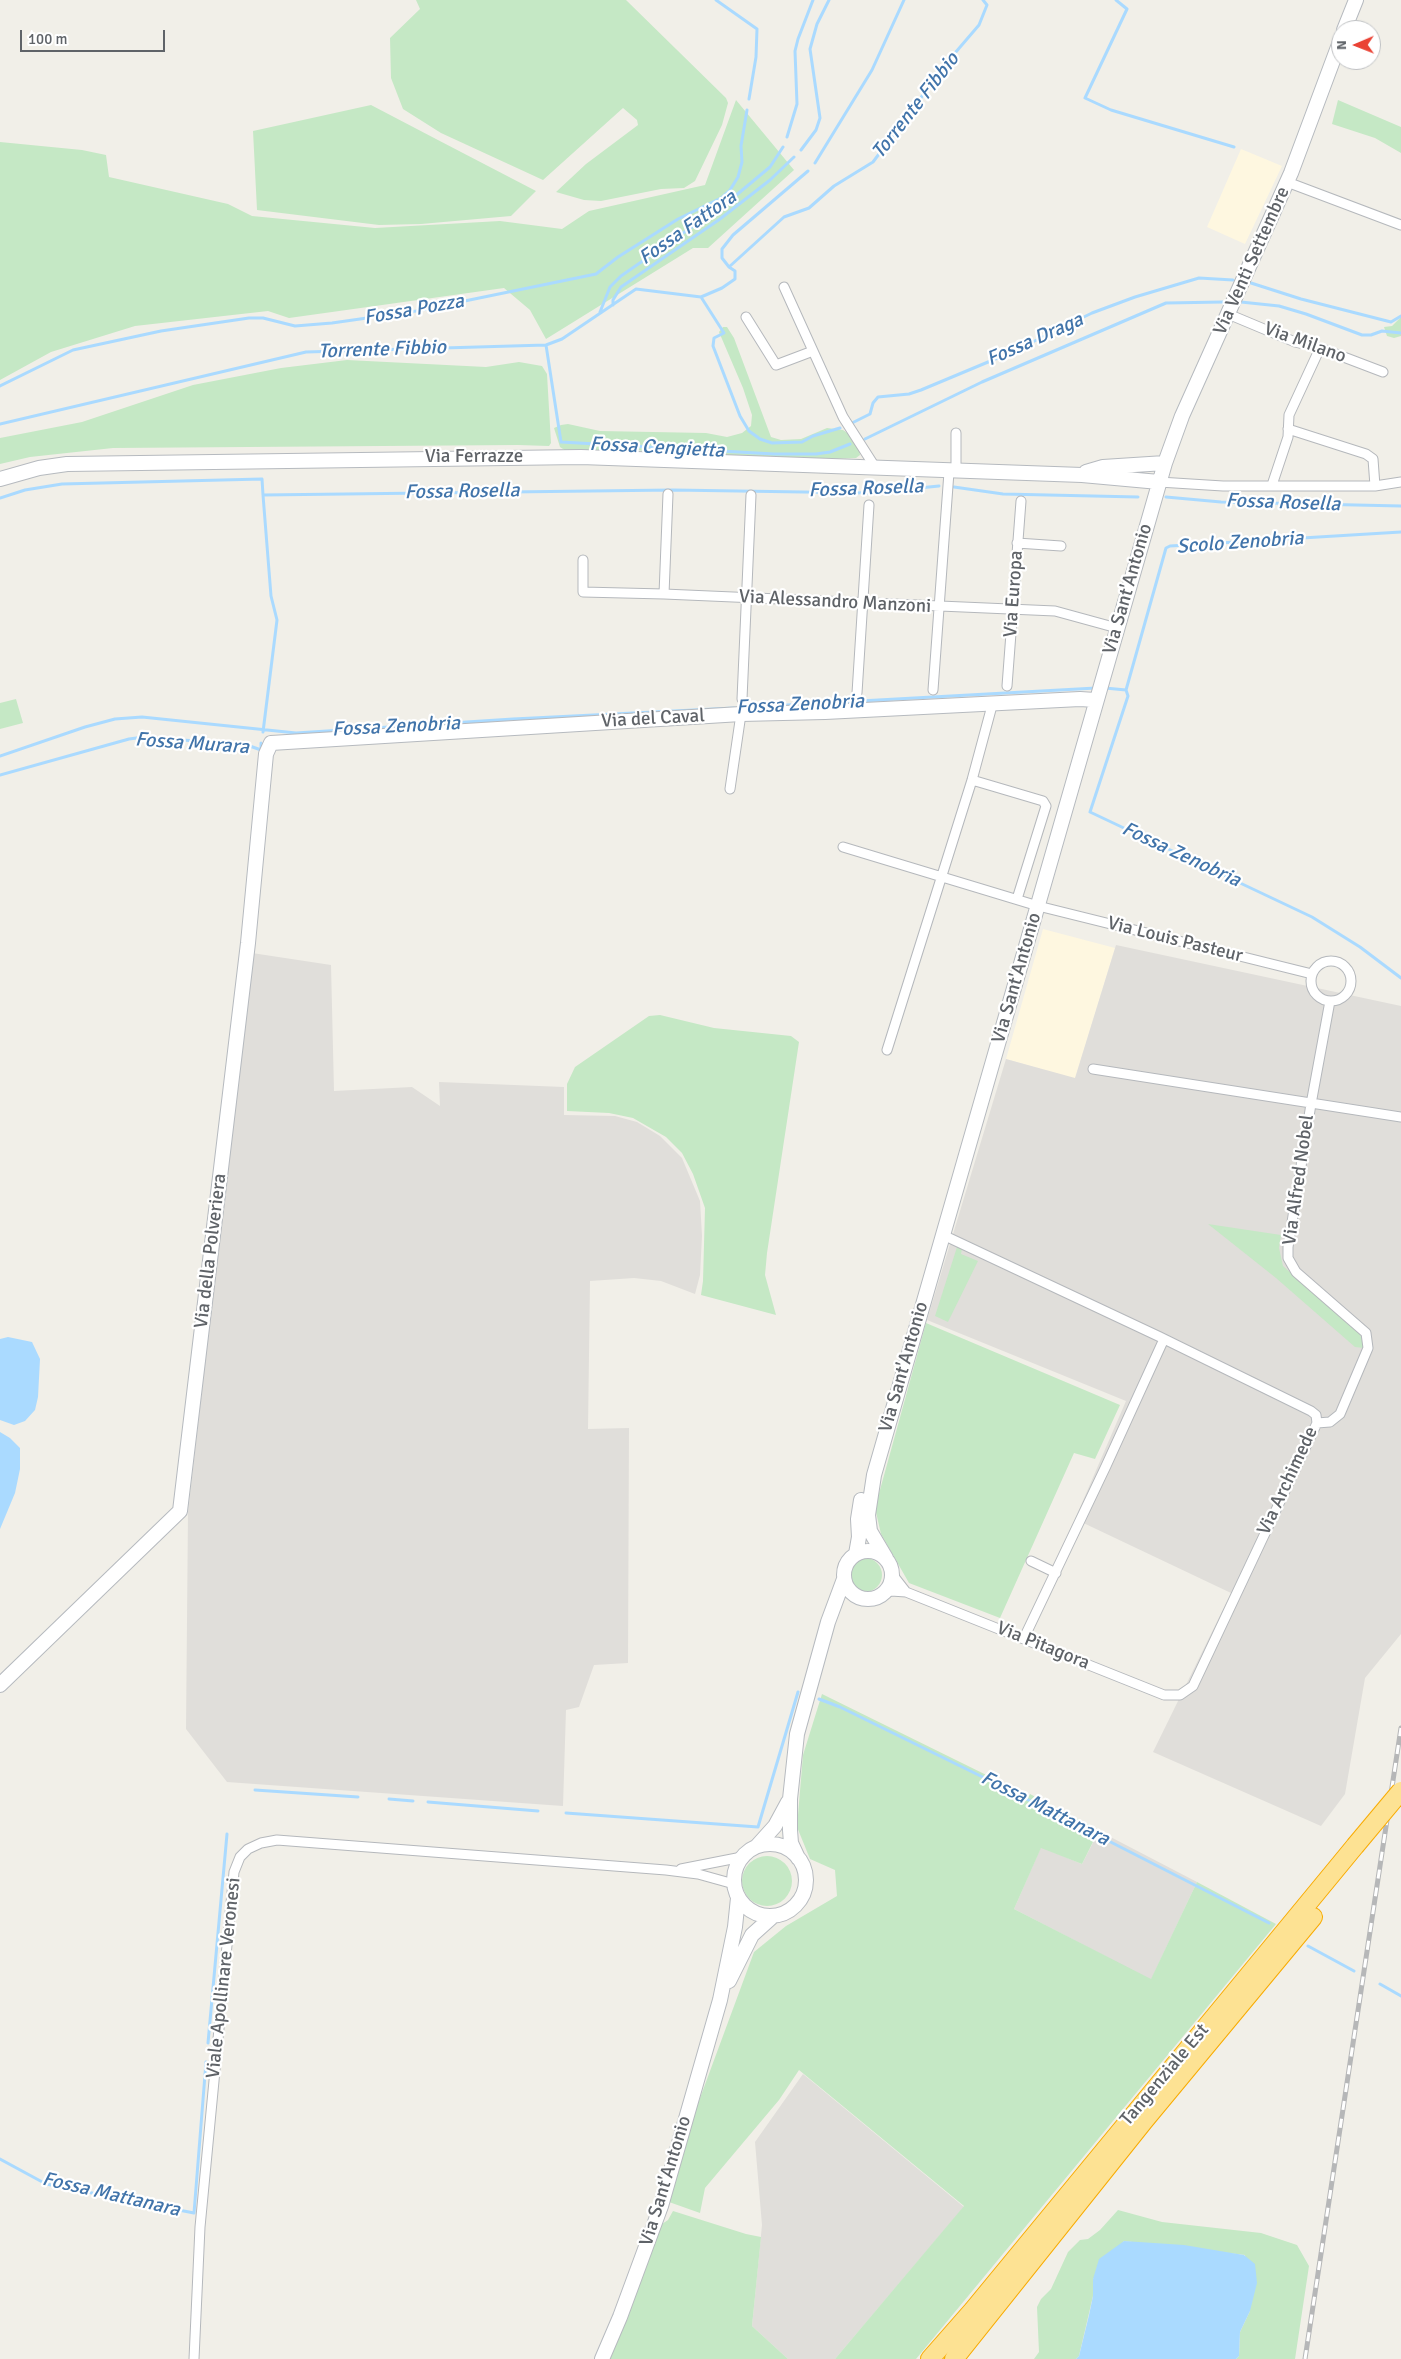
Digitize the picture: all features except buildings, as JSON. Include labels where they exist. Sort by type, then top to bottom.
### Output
[{"type":"highway","name":"Tangenziale Est","points":[[956,2357],[1359,1850],[1401,1792]]},
{"type":"highway","name":"Tangenziale Est","points":[[930,2359],[1359,1850],[1401,1810]]},
{"type":"highway","points":[[925,2359],[973,2310]]},
{"type":"main road","points":[[1348,20],[1356,0]]},
{"type":"main road","name":"Via Venti Settembre","points":[[1159,482],[1164,463],[1182,416],[1287,182],[1331,65]]},
{"type":"main road","name":"Via Ferrazze","points":[[0,479],[31,470],[67,464],[248,460],[581,457],[875,467],[953,472],[1082,475],[1159,482]]},
{"type":"main road","points":[[1082,475],[1103,467],[1164,463]]},
{"type":"main road","name":"Via Sant'Antonio","points":[[892,1574],[886,1558],[870,1531],[868,1515],[874,1475],[1159,482]]},
{"type":"main road","name":"Via del Caval","points":[[271,744],[278,741],[741,714],[825,712],[993,702],[1095,700]]},
{"type":"main road","name":"Via della Polveriera","points":[[0,1685],[180,1511],[248,943],[266,754],[271,744]]},
{"type":"main road","name":"Via Sant'Antonio","points":[[720,2000],[752,1935],[772,1917],[783,1914],[793,1908],[800,1900],[806,1879],[804,1868],[790,1837],[790,1799],[797,1734],[828,1622],[844,1579],[847,1562],[856,1554],[860,1537],[859,1512],[862,1498],[874,1475]]},
{"type":"main road","points":[[856,1554],[868,1551],[880,1554],[886,1558]]},
{"type":"main road","points":[[884,1593],[890,1585],[892,1574]]},
{"type":"main road","points":[[844,1579],[849,1590],[854,1595],[868,1599]]},
{"type":"main road","name":"Via Sant'Antonio","points":[[822,1646],[845,1606],[884,1593]]},
{"type":"main road","name":"Via Sant'Antonio","points":[[742,1857],[757,1846],[774,1826],[790,1799]]},
{"type":"main road","points":[[757,1846],[775,1844],[784,1847],[798,1858]]},
{"type":"main road","points":[[734,1884],[737,1865],[742,1857]]},
{"type":"main road","name":"Via Sant'Antonio","points":[[602,2359],[620,2317],[661,2206],[720,2000],[735,1927],[738,1898],[734,1884]]},
{"type":"main road","points":[[738,1898],[752,1912],[772,1917]]},
{"type":"street","points":[[1287,182],[1401,225]]},
{"type":"street","points":[[784,286],[843,417],[875,467]]},
{"type":"street","name":"Via Milano","points":[[1228,314],[1295,342],[1320,348],[1383,372]]},
{"type":"street","points":[[746,317],[776,365],[813,351]]},
{"type":"street","points":[[1272,485],[1288,437],[1289,415],[1320,348]]},
{"type":"street","points":[[1288,429],[1366,454],[1373,459],[1375,486]]},
{"type":"street","points":[[933,690],[956,432]]},
{"type":"street","points":[[1159,482],[1223,486],[1375,486],[1401,483]]},
{"type":"street","points":[[664,594],[668,494]]},
{"type":"street","points":[[742,699],[752,495]]},
{"type":"street","name":"Via Europa","points":[[1007,686],[1021,501]]},
{"type":"street","points":[[857,693],[870,505]]},
{"type":"street","points":[[1017,543],[1061,546]]},
{"type":"street","name":"Via Alessandro Manzoni","points":[[583,560],[583,592],[1055,611],[1117,628]]},
{"type":"street","points":[[887,1050],[940,876],[972,780],[993,702]]},
{"type":"street","points":[[730,789],[741,714]]},
{"type":"street","points":[[972,780],[1043,801],[1046,806],[1017,899]]},
{"type":"street","name":"Via Louis Pasteur","points":[[842,847],[1038,906],[1312,974]]},
{"type":"street","points":[[1327,962],[1334,962],[1345,968],[1350,979],[1350,986],[1343,997],[1330,1001],[1324,1000],[1314,992],[1311,980],[1312,974],[1316,968],[1327,962]]},
{"type":"street","name":"Via Alfred Nobel","points":[[1317,1423],[1330,1422],[1340,1414],[1368,1348],[1366,1333],[1296,1272],[1288,1258],[1288,1247],[1311,1104],[1330,1001]]},
{"type":"street","points":[[1093,1069],[1401,1117]]},
{"type":"street","name":"Via Archimede","points":[[942,1235],[1164,1339],[1316,1415],[1317,1423],[1193,1686],[1180,1695]]},
{"type":"street","points":[[1024,1638],[1164,1339]]},
{"type":"street","points":[[1030,1561],[1056,1573]]},
{"type":"street","points":[[892,1574],[906,1592]]},
{"type":"street","name":"Via Pitagora","points":[[884,1593],[891,1591],[906,1592],[1164,1696],[1180,1695]]},
{"type":"street","name":"Viale Apollinare Veronesi","points":[[194,2359],[200,2226],[234,1872],[240,1857],[248,1849],[261,1843],[277,1840],[673,1871],[698,1874],[734,1884]]},
{"type":"street","name":"Viale Apollinare Veronesi","points":[[673,1871],[742,1857]]},
{"type":"shaded area","points":[[1241,149],[1282,166],[1245,244],[1207,227]]},
{"type":"shaded area","points":[[1043,929],[1115,948],[1075,1079],[1006,1059]]},
{"type":"shaded area","points":[[1116,945],[1401,1006],[1401,1634],[1365,1678],[1345,1794],[1321,1826],[1153,1752],[1231,1593],[1075,1519],[1126,1401],[927,1320],[1006,1059],[1075,1078]]},
{"type":"shaded area","points":[[252,953],[331,965],[334,1091],[412,1087],[440,1106],[439,1082],[564,1087],[564,1115],[615,1116],[637,1122],[660,1136],[682,1158],[700,1201],[702,1236],[700,1275],[695,1294],[661,1281],[634,1278],[590,1281],[588,1429],[629,1428],[628,1663],[594,1665],[579,1707],[566,1710],[563,1806],[227,1782],[186,1729],[188,1512]]},
{"type":"shaded area","points":[[1099,1831],[1197,1882],[1151,1980],[1014,1909],[1041,1847],[1082,1864]]},
{"type":"shaded area","points":[[803,2074],[964,2207],[835,2359],[788,2359],[752,2326],[762,2225],[755,2142]]},
{"type":"green space","points":[[416,0],[626,0],[726,98],[728,103],[722,125],[695,181],[684,188],[661,189],[601,201],[584,200],[556,192],[586,164],[638,125],[637,120],[623,108],[543,180],[441,133],[403,109],[391,78],[390,38],[420,9]]},
{"type":"green space","points":[[736,100],[794,170],[708,248],[693,248],[546,339],[530,310],[504,288],[289,318],[268,311],[135,326],[51,352],[0,380],[0,142],[82,150],[106,155],[109,177],[228,204],[252,216],[375,228],[500,221],[562,229],[589,211],[705,185]]},
{"type":"green space","points":[[1338,100],[1401,127],[1401,153],[1375,138],[1332,124]]},
{"type":"green space","points":[[371,105],[536,191],[511,216],[421,224],[379,225],[257,210],[253,131]]},
{"type":"green space","points":[[1401,317],[1401,336],[1394,338],[1387,336],[1384,327],[1392,326]]},
{"type":"green space","points":[[723,327],[727,327],[734,338],[771,437],[781,440],[801,439],[827,428],[843,430],[852,436],[859,448],[860,455],[856,458],[784,458],[655,453],[632,449],[566,451],[560,447],[554,428],[568,424],[600,431],[706,433],[727,437],[742,433],[751,426],[752,415],[743,388],[719,332]]},
{"type":"green space","points":[[347,360],[486,367],[519,362],[542,366],[547,374],[551,443],[549,446],[113,448],[30,457],[0,464],[0,438],[82,422],[193,385],[281,368]]},
{"type":"green space","points":[[16,699],[23,723],[0,729],[0,703]]},
{"type":"green space","points":[[660,1015],[714,1028],[791,1036],[799,1042],[765,1275],[776,1315],[701,1295],[705,1208],[693,1174],[682,1153],[666,1137],[633,1118],[609,1113],[567,1111],[567,1084],[575,1067],[649,1016]]},
{"type":"green space","points":[[1208,1224],[1281,1235],[1279,1248],[1283,1266],[1360,1334],[1364,1348],[1355,1347],[1276,1278]]},
{"type":"green space","points":[[957,1247],[962,1249],[961,1254],[978,1261],[948,1322],[935,1316]]},
{"type":"green space","points":[[926,1323],[1120,1405],[1095,1459],[1074,1453],[1000,1618],[909,1583],[881,1534],[875,1508]]},
{"type":"green space","points":[[865,1558],[877,1563],[882,1575],[877,1587],[865,1592],[853,1587],[848,1575],[853,1563]]},
{"type":"green space","points":[[822,1694],[1029,1796],[1030,1794],[1099,1830],[1082,1864],[1041,1848],[1014,1909],[1151,1979],[1197,1882],[1276,1924],[916,2359],[835,2359],[964,2206],[799,2070],[779,2100],[705,2188],[700,2213],[669,2202],[693,2117],[754,1952],[786,1926],[837,1896],[835,1870],[810,1859],[797,1827],[803,1755]]},
{"type":"green space","points":[[767,1856],[776,1858],[787,1867],[792,1881],[790,1890],[781,1901],[767,1906],[758,1904],[747,1895],[742,1881],[744,1872],[753,1861]]},
{"type":"green space","points":[[1118,2210],[1162,2222],[1261,2233],[1297,2245],[1309,2266],[1295,2359],[1236,2359],[1239,2356],[1240,2332],[1250,2311],[1245,2255],[1124,2241],[1093,2279],[1093,2296],[1079,2356],[1076,2359],[1034,2359],[1039,2352],[1037,2307],[1041,2299],[1051,2289],[1068,2252],[1080,2240],[1088,2239],[1100,2230]]},
{"type":"green space","points":[[673,2211],[761,2237],[752,2326],[788,2359],[604,2359],[659,2226],[668,2220]]},
{"type":"water","points":[[8,1337],[32,1342],[40,1359],[38,1397],[35,1410],[25,1421],[14,1425],[0,1420],[0,1339]]},
{"type":"water","points":[[0,1432],[10,1438],[20,1448],[20,1469],[15,1493],[0,1529]]},
{"type":"water","points":[[1124,2241],[1184,2245],[1244,2255],[1255,2264],[1257,2283],[1250,2311],[1240,2332],[1239,2356],[1236,2359],[1076,2359],[1079,2356],[1089,2315],[1093,2296],[1093,2279],[1099,2259]]},
{"type":"waterway","name":"Fossa Pozza","points":[[716,0],[757,29],[756,57],[749,99]]},
{"type":"waterway","name":"Fossa Fattora","points":[[787,137],[797,104],[795,51],[813,0]]},
{"type":"waterway","points":[[801,150],[816,130],[820,118],[810,49],[817,24],[829,0]]},
{"type":"waterway","name":"Torrente Fibbio","points":[[815,163],[872,70],[904,0]]},
{"type":"waterway","name":"Torrente Fibbio","points":[[0,424],[306,352],[546,345],[562,339],[636,289],[701,297],[722,288],[735,279],[735,271],[729,267],[784,217],[809,208],[834,186],[873,162],[949,60],[979,25],[987,5],[983,0]]},
{"type":"waterway","points":[[1116,0],[1127,9],[1085,98],[1111,110],[1234,147]]},
{"type":"waterway","name":"Fossa Pozza","points":[[0,386],[73,350],[161,331],[249,318],[263,318],[295,326],[332,323],[416,311],[596,274],[618,257],[678,219],[721,198],[730,190],[738,177],[742,162],[741,146],[747,110]]},
{"type":"waterway","name":"Fossa Fattora","points":[[600,312],[610,287],[621,276],[728,202],[770,167],[783,147]]},
{"type":"waterway","points":[[613,305],[613,300],[621,287],[720,219],[770,180],[794,157]]},
{"type":"waterway","name":"Torrente Fibbio","points":[[729,267],[722,258],[722,249],[733,235],[808,171]]},
{"type":"waterway","name":"Fossa Draga","points":[[850,424],[870,414],[873,403],[878,397],[909,394],[921,390],[1012,352],[1092,313],[1135,297],[1199,278],[1233,280]]},
{"type":"waterway","name":"Fossa Draga","points":[[1251,283],[1301,299],[1391,322],[1401,316]]},
{"type":"waterway","name":"Fossa Draga","points":[[701,297],[724,333],[714,338],[713,346],[740,416],[749,431],[760,439],[772,443],[802,442],[813,436],[840,428]]},
{"type":"waterway","name":"Fossa Cengietta","points":[[865,439],[982,382],[1166,303],[1223,302]]},
{"type":"waterway","name":"Fossa Cengietta","points":[[1241,302],[1279,306],[1362,335],[1371,335],[1382,331],[1401,333]]},
{"type":"waterway","name":"Fossa Cengietta","points":[[546,345],[561,442],[774,454],[816,454],[830,452],[850,444]]},
{"type":"waterway","name":"Fossa Rosella","points":[[0,498],[25,490],[62,484],[262,479],[263,495],[673,490],[869,493],[939,486]]},
{"type":"waterway","name":"Fossa Rosella","points":[[954,487],[1003,494],[1138,497]]},
{"type":"waterway","name":"Fossa Murara","points":[[263,495],[271,596],[277,620],[263,732]]},
{"type":"waterway","name":"Fossa Rosella","points":[[1166,497],[1221,502],[1401,506]]},
{"type":"waterway","name":"Scolo Zenobria","points":[[1126,690],[1166,548],[1170,546],[1401,532]]},
{"type":"waterway","name":"Fossa Zenobria","points":[[751,707],[1096,688]]},
{"type":"waterway","name":"Fossa Zenobria","points":[[1105,688],[1126,690],[1128,696],[1090,812],[1312,917],[1360,947],[1401,978]]},
{"type":"waterway","name":"Fossa Zenobria","points":[[0,756],[85,727],[115,719],[142,717],[296,733],[513,719],[734,708]]},
{"type":"waterway","name":"Fossa Murara","points":[[0,775],[129,739],[144,737],[247,745],[261,750],[261,743]]},
{"type":"waterway","name":"Fossa Mattanara","points":[[566,1813],[758,1827],[798,1692]]},
{"type":"waterway","name":"Fossa Mattanara","points":[[819,1699],[840,1707],[1007,1789],[1269,1923]]},
{"type":"waterway","name":"Fossa Mattanara","points":[[255,1790],[358,1797]]},
{"type":"waterway","name":"Fossa Mattanara","points":[[389,1799],[413,1801]]},
{"type":"waterway","name":"Fossa Mattanara","points":[[428,1802],[538,1811]]},
{"type":"waterway","name":"Fossa Mattanara","points":[[208,2043],[227,1834]]},
{"type":"waterway","name":"Fossa Mattanara","points":[[1308,1946],[1354,1971]]},
{"type":"waterway","name":"Fossa Mattanara","points":[[1380,1984],[1401,1996]]},
{"type":"waterway","name":"Fossa Mattanara","points":[[0,2159],[46,2184],[194,2213],[206,2062]]},
{"type":"railway","points":[[1305,2359],[1401,1728]]}]
